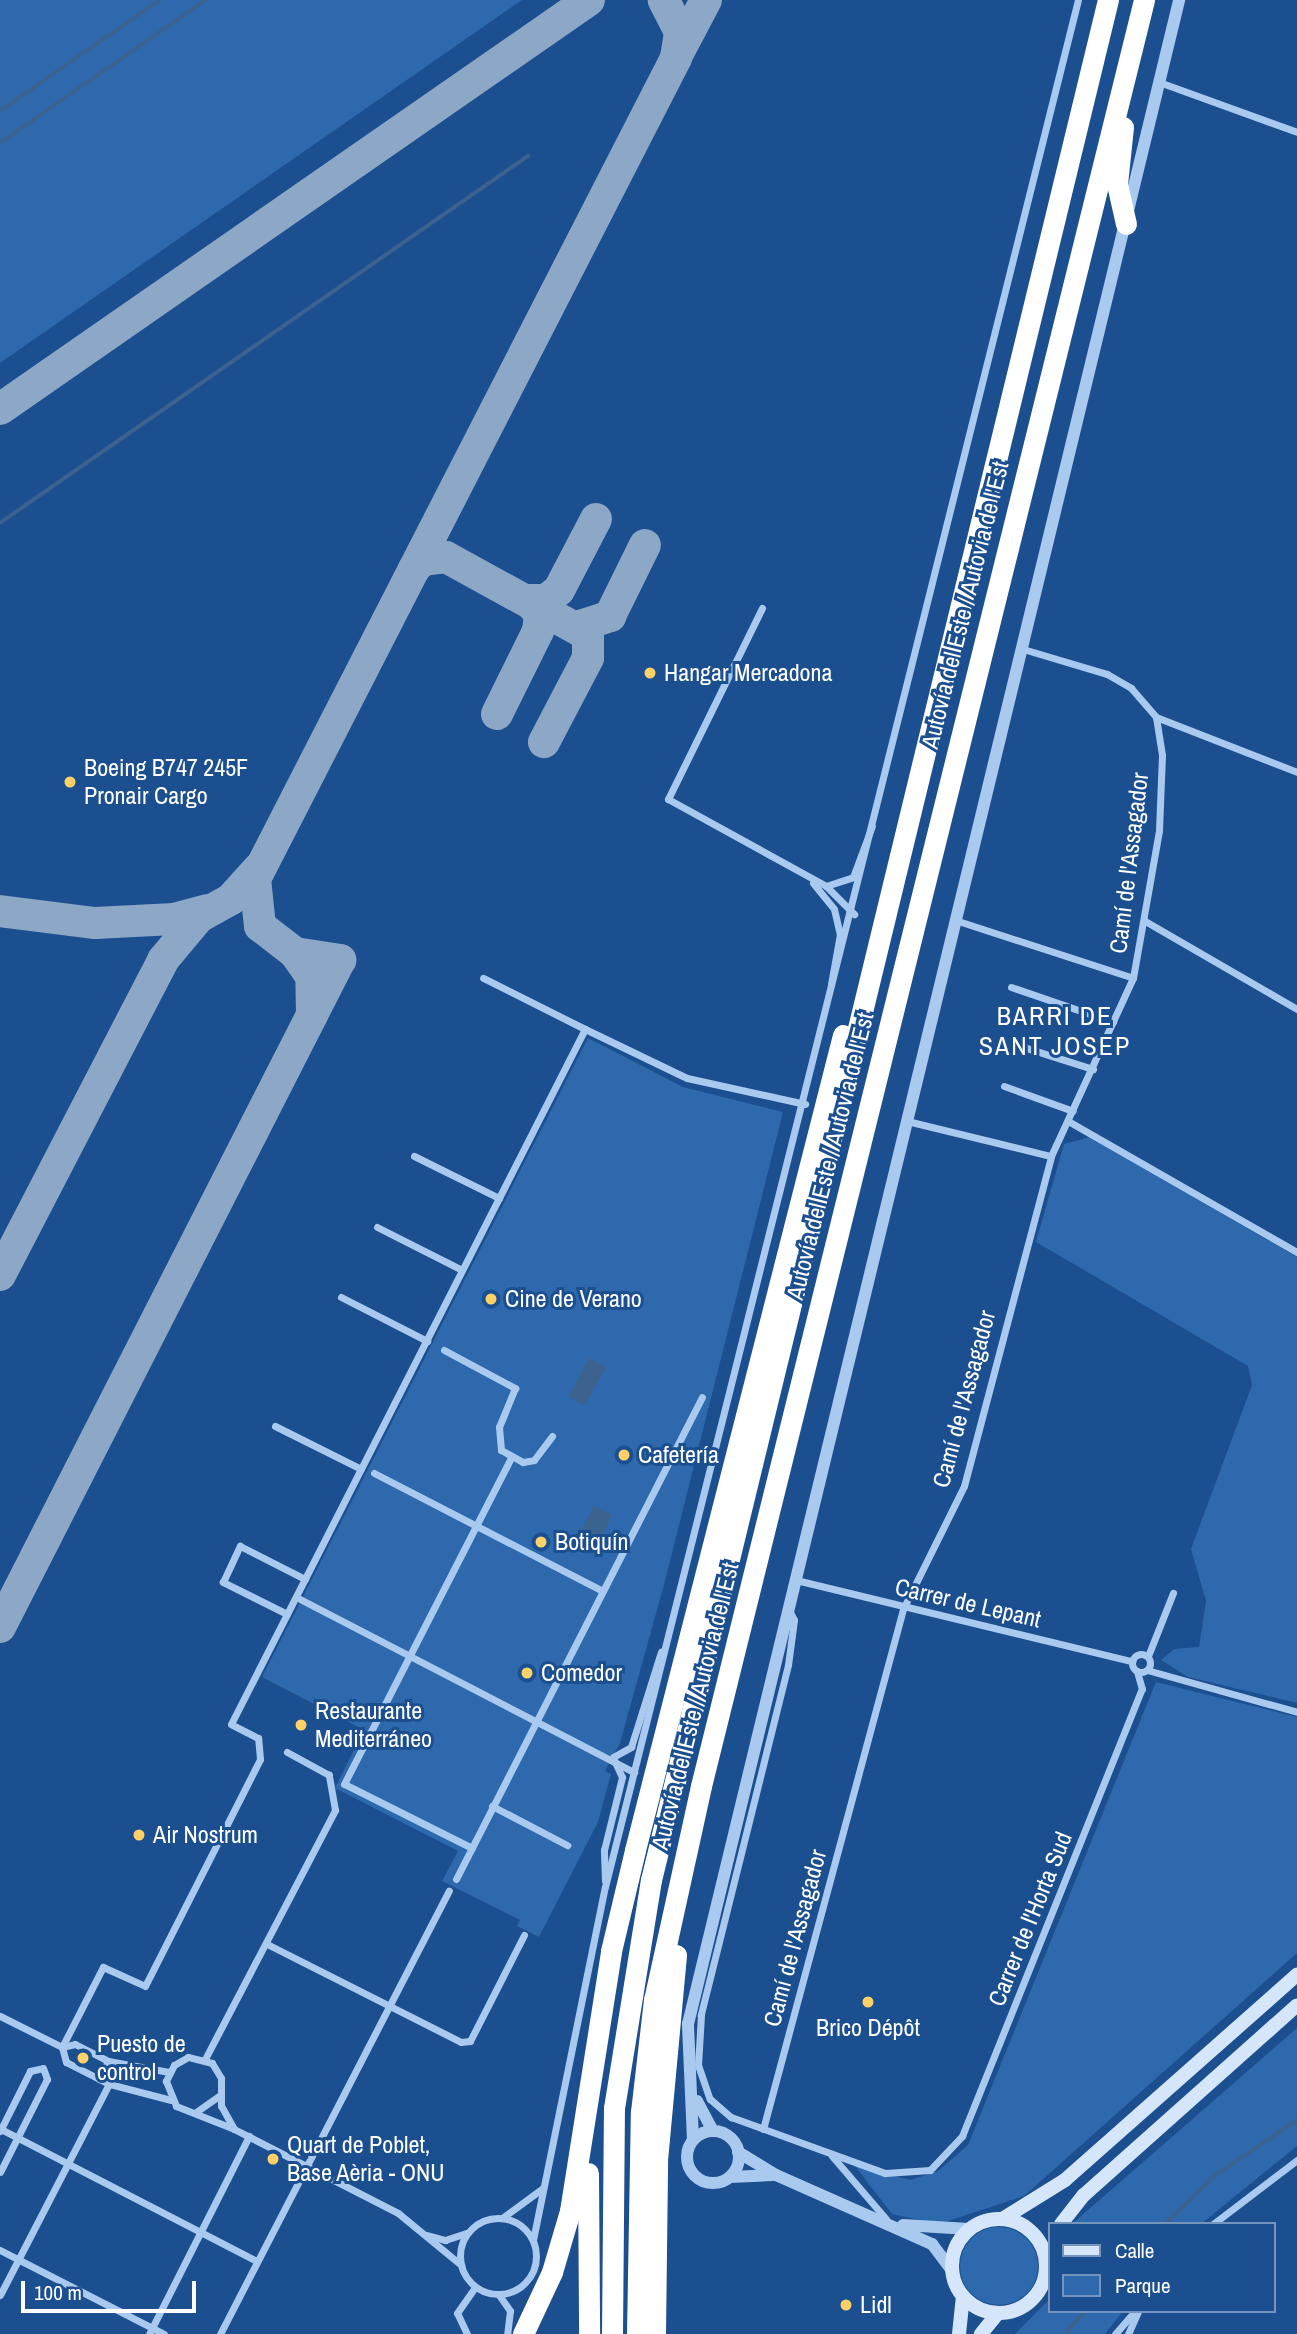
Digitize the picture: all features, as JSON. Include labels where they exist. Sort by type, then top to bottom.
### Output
[{"type":"highway","name":"Autovía del Este / Autovia de l'Est","points":[[612,2334],[614,2108],[651,1880],[1108,0]]},
{"type":"highway","name":"Autovía del Este / Autovia de l'Est","points":[[637,2334],[641,2112],[654,2000],[724,1696],[1143,5]]},
{"type":"highway","points":[[1126,224],[1117,153],[1139,62],[1143,5]]},
{"type":"highway","points":[[523,2334],[552,2272],[570,2211],[611,1951],[706,1560],[908,779],[925,744]]},
{"type":"highway","points":[[656,2334],[666,2038],[724,1696]]},
{"type":"highway","points":[[589,2334],[586,2215],[594,2062]]},
{"type":"highway","points":[[657,2280],[663,2334]]},
{"type":"main road","points":[[958,2334],[963,2296],[952,2271],[956,2248],[969,2229],[1004,2218],[1065,2180],[1297,1975]]},
{"type":"main road","points":[[1064,2222],[1084,2195],[1297,2005]]},
{"type":"main road","points":[[981,2334],[998,2313],[1036,2296],[1048,2249],[1031,2230],[1004,2218]]},
{"type":"main road","points":[[963,2296],[998,2313]]},
{"type":"street","points":[[499,2295],[531,2277],[533,2240],[605,1887],[854,914],[1078,0]]},
{"type":"street","points":[[776,2175],[730,2176],[714,2183],[692,2173],[687,2157],[693,2140],[685,2059],[796,1580],[1179,0]]},
{"type":"street","points":[[1159,82],[1297,132]]},
{"type":"street","points":[[762,608],[668,799],[812,882],[826,886],[854,914]]},
{"type":"street","points":[[1023,649],[1107,674],[1131,688],[1156,717],[1297,772]]},
{"type":"street","name":"Camí de l'Assagador","points":[[763,2129],[903,1609],[964,1486],[1051,1157],[1133,978],[1145,921],[1159,817],[1162,755],[1156,717]]},
{"type":"street","points":[[826,886],[853,877],[881,806]]},
{"type":"street","points":[[812,882],[834,909],[840,934],[824,1028]]},
{"type":"street","points":[[955,920],[1133,978]]},
{"type":"street","points":[[1145,921],[1297,1009]]},
{"type":"street","points":[[483,978],[687,1077],[805,1104]]},
{"type":"street","points":[[1011,987],[1113,1022]]},
{"type":"street","points":[[507,2334],[510,2311],[499,2295],[475,2287],[461,2265],[398,2213],[249,2136],[191,2112],[170,2100],[109,2084],[66,2062],[62,2047],[103,1967],[145,1986],[260,1759],[258,1738],[231,1724],[585,1029]]},
{"type":"street","points":[[1014,1044],[1093,1069]]},
{"type":"street","points":[[1004,1086],[1073,1111]]},
{"type":"street","points":[[908,1121],[1051,1157]]},
{"type":"street","points":[[1068,1121],[1297,1252]]},
{"type":"street","points":[[414,1156],[499,1198]]},
{"type":"street","points":[[377,1227],[462,1270]]},
{"type":"street","points":[[341,1297],[427,1341]]},
{"type":"street","points":[[444,1350],[515,1388],[497,1440],[511,1457],[534,1460],[552,1436]]},
{"type":"street","points":[[456,1880],[601,1590],[702,1397]]},
{"type":"street","points":[[275,1426],[361,1469]]},
{"type":"street","points":[[472,1848],[344,1784],[511,1457]]},
{"type":"street","points":[[374,1473],[601,1590]]},
{"type":"street","points":[[287,1614],[222,1582],[240,1546],[306,1579]]},
{"type":"street","name":"Carrer de Lepant","points":[[796,1580],[903,1609],[1132,1661]]},
{"type":"street","points":[[1150,1671],[1148,1656],[1173,1593]]},
{"type":"street","points":[[296,1597],[613,1757],[634,1772]]},
{"type":"street","points":[[789,1610],[794,1620],[788,1665],[701,2015],[698,2065],[710,2099],[731,2117],[831,2155],[886,2219]]},
{"type":"street","points":[[613,1757],[631,1747],[672,1625]]},
{"type":"street","points":[[1142,1689],[1132,1661],[1137,1654],[1148,1656]]},
{"type":"street","points":[[1137,1671],[1150,1671],[1297,1712]]},
{"type":"street","name":"Carrer de l'Horta Sud","points":[[831,2155],[885,2173],[930,2170],[962,2136],[1150,1671]]},
{"type":"street","points":[[205,2059],[335,1810],[329,1775],[287,1752]]},
{"type":"street","points":[[605,1887],[604,1850],[622,1777],[613,1757]]},
{"type":"street","points":[[492,1806],[567,1845]]},
{"type":"street","points":[[220,2334],[449,1891]]},
{"type":"street","points":[[267,1944],[461,2042],[470,2040],[524,1935]]},
{"type":"street","points":[[0,2016],[62,2047],[75,2044],[108,2060],[169,2072],[188,2057],[205,2059],[221,2078],[220,2094],[234,2129]]},
{"type":"street","points":[[685,2059],[713,2131]]},
{"type":"street","points":[[99,2079],[108,2060]]},
{"type":"street","points":[[0,2172],[17,2138],[47,2079],[43,2068],[30,2071],[0,2130],[17,2138],[257,2261]]},
{"type":"street","points":[[169,2072],[170,2100]]},
{"type":"street","points":[[0,2295],[109,2084]]},
{"type":"street","points":[[191,2112],[209,2108],[220,2094]]},
{"type":"street","points":[[693,2140],[713,2131],[730,2137],[738,2152],[776,2175],[932,2244],[952,2271]]},
{"type":"street","points":[[151,2331],[249,2136]]},
{"type":"street","points":[[730,2176],[738,2152]]},
{"type":"street","points":[[1216,2222],[1297,2160]]},
{"type":"street","points":[[425,2234],[445,2240],[467,2233],[502,2218],[543,2188]]},
{"type":"street","points":[[872,2216],[924,2229],[969,2229]]},
{"type":"street","points":[[502,2218],[520,2225],[533,2240]]},
{"type":"street","points":[[461,2265],[467,2233]]},
{"type":"street","points":[[0,2250],[151,2331],[164,2334]]},
{"type":"street","points":[[467,2334],[457,2313],[475,2287]]},
{"type":"street","points":[[1115,2334],[1135,2313]]},
{"type":"street","points":[[1129,2334],[1136,2313]]},
{"type":"green space","points":[[0,0],[522,0],[0,363]]},
{"type":"green space","points":[[588,1038],[683,1087],[783,1112],[665,1581],[620,1743],[605,1771],[611,1774],[598,1822],[539,1937],[517,1926],[520,1920],[442,1881],[458,1851],[335,1788],[364,1730],[262,1677]]},
{"type":"green space","points":[[1090,1137],[1297,1257],[1297,1703],[1188,1677],[1161,1660],[1174,1649],[1199,1647],[1206,1601],[1191,1549],[1252,1385],[1248,1366],[1036,1242],[1064,1144]]},
{"type":"green space","points":[[1156,1682],[1297,1717],[1297,1953],[1024,2196],[939,2224],[892,2214],[855,2166],[910,2180],[938,2171],[968,2145]]},
{"type":"green space","points":[[1297,2028],[1297,2146],[1203,2222],[1074,2222]]},
{"type":"green space","points":[[991,2227],[1007,2227],[1021,2233],[1032,2244],[1038,2258],[1038,2274],[1032,2288],[1021,2299],[1007,2305],[991,2305],[977,2299],[966,2288],[960,2274],[960,2258],[966,2244],[977,2233]]},
{"type":"green space","points":[[1048,2301],[1048,2313],[1121,2313],[1105,2334],[1015,2334]]},
{"type":"shaded area","points":[[589,1358],[606,1367],[585,1406],[568,1397]]},
{"type":"shaded area","points":[[593,1506],[612,1515],[593,1555],[574,1546]]},
{"type":"waterway","points":[[0,111],[160,0]]},
{"type":"waterway","points":[[0,143],[206,0]]},
{"type":"waterway","points":[[0,523],[528,156]]},
{"type":"waterway","points":[[1167,2222],[1216,2175],[1297,2120]]},
{"type":"waterway","points":[[1065,2334],[1083,2313]]},
{"type":"taxiway","points":[[0,409],[589,0]]},
{"type":"taxiway","points":[[0,1627],[312,1015],[311,976],[295,953],[260,926],[255,879],[676,58],[680,32],[664,0]]},
{"type":"taxiway","points":[[678,53],[706,0]]},
{"type":"taxiway","points":[[528,600],[546,600],[559,590],[596,519]]},
{"type":"taxiway","points":[[580,626],[610,616],[645,545]]},
{"type":"taxiway","points":[[414,569],[422,560],[446,557],[588,635],[588,658],[544,742]]},
{"type":"taxiway","points":[[497,714],[538,631],[540,614],[528,600]]},
{"type":"taxiway","points":[[0,1275],[163,960],[199,917],[231,899],[259,868]]},
{"type":"taxiway","points":[[0,911],[95,923],[174,919],[208,910]]},
{"type":"taxiway","points":[[295,953],[340,960],[314,1011]]},
{"type":"place","name":"Hangar Mercadona","points":[[650,673]]},
{"type":"place","name":"Boeing B747 245F Pronair Cargo","points":[[70,782]]},
{"type":"place","name":"Cine de Verano","points":[[491,1299]]},
{"type":"place","name":"Cafetería","points":[[624,1455]]},
{"type":"place","name":"Botiquín","points":[[541,1542]]},
{"type":"place","name":"Comedor","points":[[527,1673]]},
{"type":"place","name":"Restaurante Mediterráneo","points":[[301,1725]]},
{"type":"place","name":"Air Nostrum","points":[[139,1835]]},
{"type":"place","name":"Brico Dépôt","points":[[868,2002]]},
{"type":"place","name":"Puesto de control","points":[[83,2058]]},
{"type":"place","name":"Quart de Poblet, Base Aèria - ONU","points":[[273,2159]]},
{"type":"place","name":"Lidl","points":[[846,2305]]},
{"type":"district","name":"BARRI DE SANT JOSEP","points":[[1055,1031]]}]
